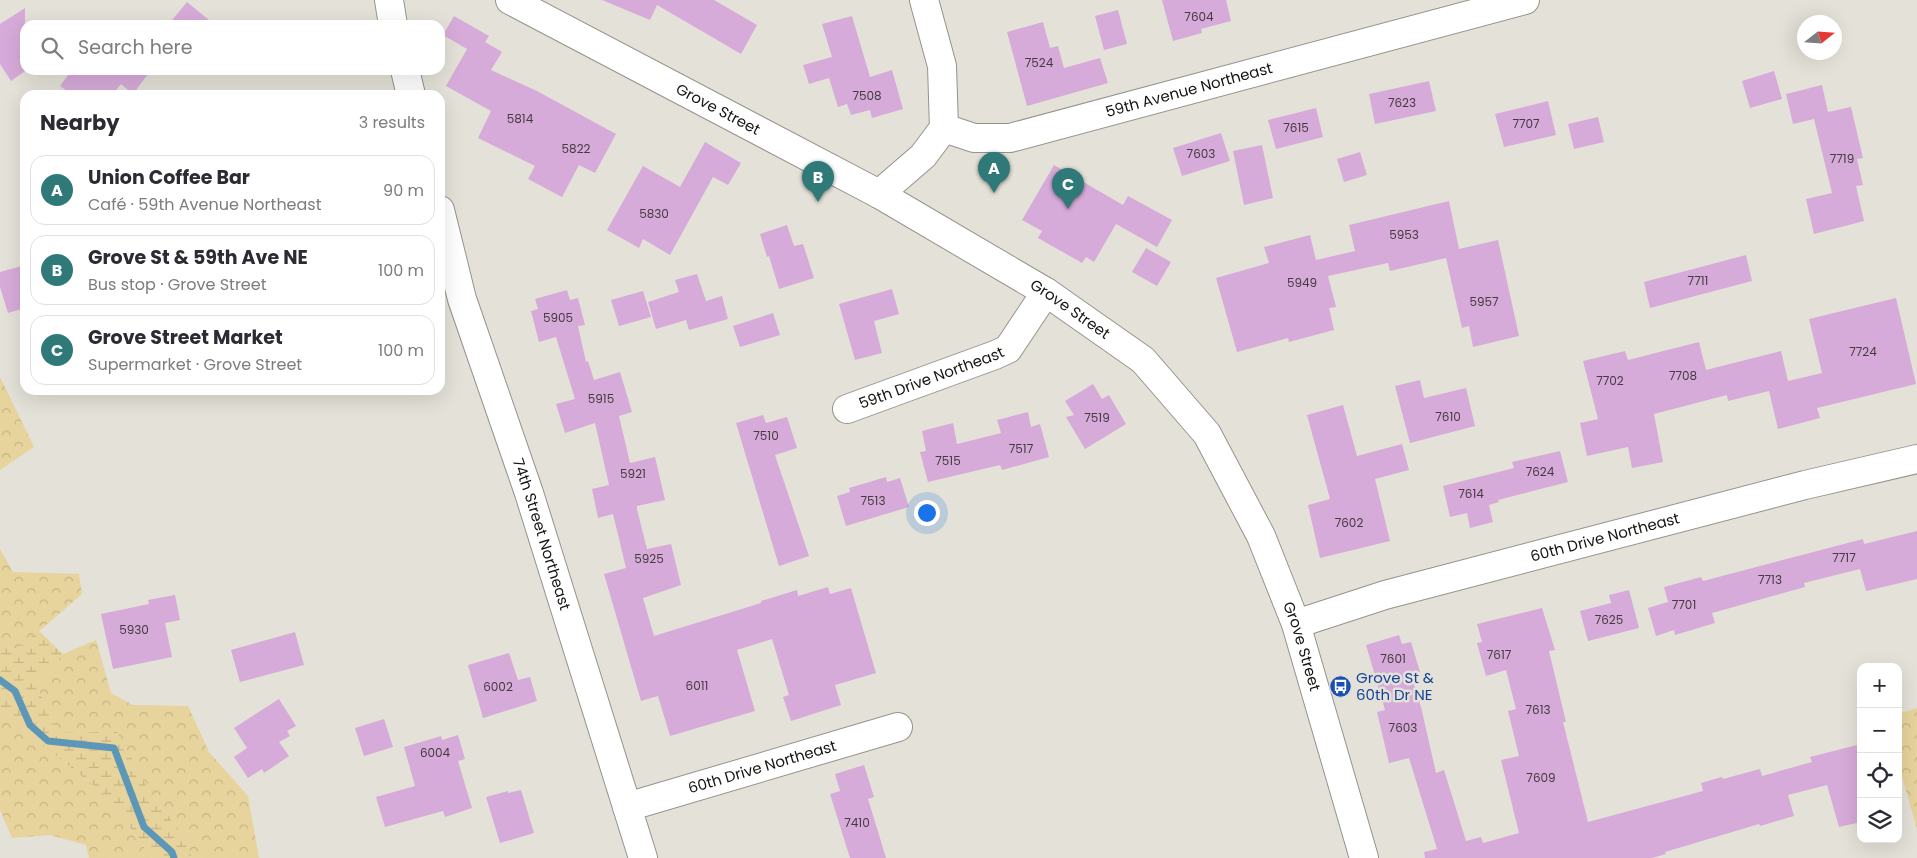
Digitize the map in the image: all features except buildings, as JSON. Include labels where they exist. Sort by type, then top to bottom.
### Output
[{"type":"street","points":[[388,0],[393,20]]},
{"type":"street","name":"Grove Street","points":[[510,0],[879,194],[1046,292],[1143,360],[1207,434],[1261,536],[1296,624],[1364,858]]},
{"type":"street","points":[[879,194],[923,156],[944,128],[942,66],[924,0]]},
{"type":"street","name":"59th Avenue Northeast","points":[[944,128],[974,138],[1010,138],[1525,0]]},
{"type":"street","points":[[406,75],[410,90]]},
{"type":"street","name":"74th Street Northeast","points":[[445,230],[462,299],[532,501],[643,858]]},
{"type":"street","name":"59th Drive Northeast","points":[[847,409],[1008,349],[1046,292]]},
{"type":"street","name":"60th Drive Northeast","points":[[1296,624],[1385,595],[1805,485],[1917,459]]},
{"type":"street","name":"60th Drive Northeast","points":[[627,807],[898,727]]},
{"type":"green space","points":[[0,377],[34,447],[0,470]]},
{"type":"green space","points":[[0,549],[13,572],[79,574],[82,594],[22,646],[10,650],[0,639]]},
{"type":"green space","points":[[38,630],[63,654],[36,683],[57,733],[117,732],[148,789],[185,838],[192,858],[152,858],[108,797],[0,711],[0,639],[10,650],[22,646]]},
{"type":"green space","points":[[96,640],[111,693],[133,705],[188,706],[209,752],[248,796],[259,858],[192,858],[185,838],[148,789],[57,734],[36,683],[63,654]]},
{"type":"green space","points":[[1917,708],[1917,829],[1902,777],[1902,713]]},
{"type":"green space","points":[[0,711],[108,797],[152,858],[89,858],[86,845],[50,835],[12,838],[0,810]]},
{"type":"waterway","points":[[0,680],[15,691],[30,725],[48,741],[114,748],[144,827],[172,852],[174,858]]},
{"type":"place","name":"Union Coffee Bar","points":[[994,193]]},
{"type":"place","name":"Grove St & 59th Ave NE","points":[[818,202]]},
{"type":"place","name":"Grove Street Market","points":[[1068,209]]},
{"type":"place","name":"Grove St & 60th Dr NE","points":[[1340,687]]}]
